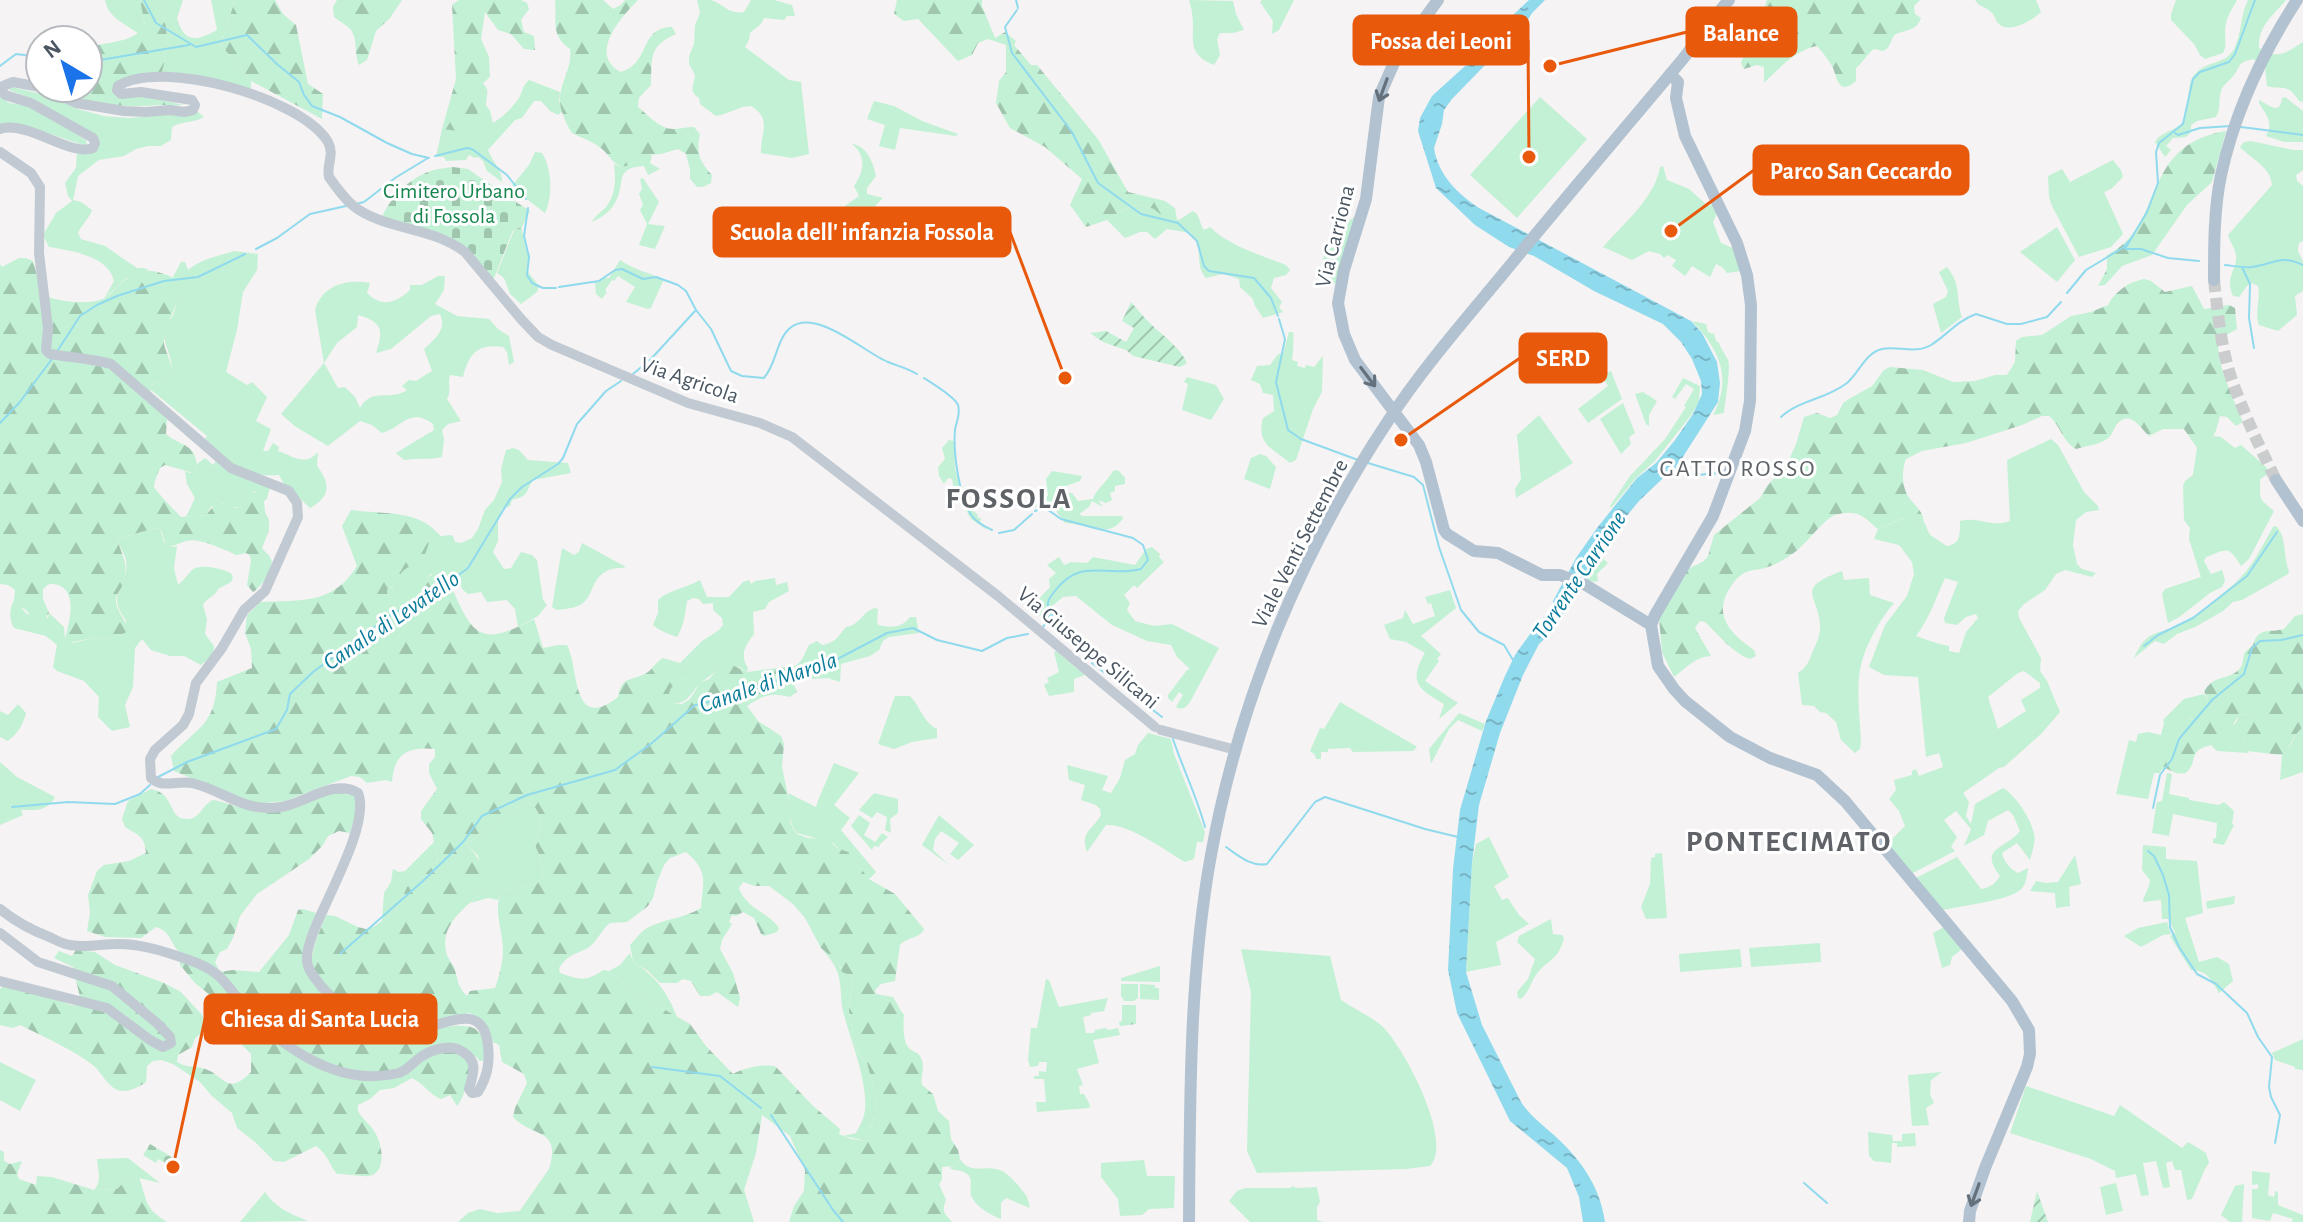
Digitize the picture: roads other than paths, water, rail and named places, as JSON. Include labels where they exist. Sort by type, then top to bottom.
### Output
[{"type":"main road","name":"Via Carriona","points":[[1438,0],[1397,56],[1379,97],[1366,199],[1338,295],[1344,334],[1355,360],[1419,445],[1444,530],[1453,539],[1474,551],[1498,553],[1542,575],[1565,577],[1584,584],[1651,625]]},
{"type":"main road","name":"Viale Venti Settembre","points":[[1189,1222],[1193,1009],[1211,857],[1236,750],[1267,654],[1289,601],[1325,528],[1394,411],[1457,329],[1729,0]]},
{"type":"main road","points":[[2214,280],[2221,175],[2229,147],[2254,75],[2297,0]]},
{"type":"main road","points":[[1676,98],[1686,70],[1684,58]]},
{"type":"main road","points":[[1666,78],[1678,82],[1676,98],[1685,136],[1735,238],[1745,267],[1751,305],[1750,390],[1745,431],[1713,516],[1676,576],[1651,625],[1658,666],[1685,701],[1730,737],[1770,758],[1817,775],[1830,786],[2022,1015],[2029,1030],[2028,1065],[1985,1168],[1969,1222]]},
{"type":"main road","points":[[2276,480],[2303,521]]},
{"type":"street","name":"Via Agricola","points":[[82,104],[124,111],[193,110],[195,105],[192,100],[141,92],[121,94],[117,90],[122,83],[136,79],[172,77],[227,86],[282,105],[322,134],[332,156],[327,172],[329,177],[357,208],[457,246],[531,329],[552,345],[688,403],[760,423],[792,437],[998,596]]},
{"type":"street","points":[[24,84],[13,82],[3,86],[2,91],[5,95],[24,101]]},
{"type":"street","points":[[0,129],[20,129],[82,150],[93,148],[93,138],[33,104]]},
{"type":"street","points":[[0,152],[31,173],[40,187],[40,272],[48,328],[46,350],[50,354],[111,364],[231,468],[289,491],[299,509],[265,591],[244,610],[222,648],[196,683],[189,714],[183,725],[155,750],[150,759],[151,778],[163,785],[194,784],[247,806],[262,808],[282,807],[324,791],[349,789],[358,793],[361,813],[346,858],[319,915],[309,946],[308,966],[323,987],[366,1026],[384,1031],[419,1030],[459,1018],[479,1023],[488,1041],[488,1074],[478,1092],[472,1093],[469,1089],[475,1070],[473,1062],[458,1048],[426,1054],[401,1072],[358,1076],[335,1070],[285,1043],[245,1007],[212,969],[148,947],[62,944],[30,930],[0,909]]},
{"type":"street","name":"Via Giuseppe Silicani","points":[[998,596],[1164,731],[1236,750]]},
{"type":"street","points":[[0,933],[38,962],[112,986],[158,1024],[170,1037],[171,1043],[163,1047],[150,1040],[107,1008],[0,981]]},
{"type":"water","name":"Torrente Carrione","points":[[1529,0],[1545,0],[1444,110],[1434,148],[1440,167],[1457,190],[1479,208],[1691,321],[1702,333],[1717,362],[1720,383],[1718,402],[1679,463],[1639,501],[1597,552],[1580,588],[1551,633],[1539,644],[1500,733],[1479,805],[1472,863],[1466,972],[1482,1025],[1521,1102],[1582,1165],[1599,1197],[1605,1222],[1583,1222],[1579,1197],[1567,1168],[1510,1121],[1457,1013],[1448,970],[1453,869],[1460,810],[1486,721],[1515,655],[1552,610],[1553,601],[1576,558],[1597,528],[1637,478],[1656,463],[1675,440],[1702,394],[1701,381],[1692,359],[1663,324],[1594,291],[1534,256],[1509,247],[1475,225],[1436,188],[1418,131],[1420,118],[1432,96],[1475,57],[1491,36]]},
{"type":"waterway","points":[[144,0],[156,23],[196,47],[247,35],[299,82],[312,106],[340,117],[387,143],[429,158]]},
{"type":"waterway","points":[[1016,0],[1018,8]]},
{"type":"waterway","points":[[2125,249],[2147,212],[2158,183],[2156,152],[2159,143],[2183,124],[2193,79],[2200,72],[2229,62],[2235,54],[2255,0]]},
{"type":"waterway","points":[[1017,10],[1005,27],[1012,53],[1072,132],[1098,183],[1141,214],[1178,223],[1197,241],[1204,266],[1209,271],[1254,278],[1271,298],[1278,316]]},
{"type":"waterway","points":[[104,59],[189,45]]},
{"type":"waterway","points":[[0,66],[16,54],[24,55]]},
{"type":"waterway","points":[[2175,133],[2231,126]]},
{"type":"waterway","points":[[2241,127],[2303,135]]},
{"type":"waterway","points":[[435,156],[472,149],[507,175],[526,199]]},
{"type":"waterway","points":[[356,204],[364,202],[428,158]]},
{"type":"waterway","points":[[256,249],[310,214],[346,206]]},
{"type":"waterway","points":[[528,208],[524,236],[529,257],[527,275],[536,285],[556,288]]},
{"type":"waterway","points":[[2067,293],[2086,270],[2124,247],[2130,240]]},
{"type":"waterway","points":[[2126,249],[2141,249],[2168,258],[2199,261]]},
{"type":"waterway","points":[[58,350],[80,316],[97,305],[164,281],[198,277],[245,254]]},
{"type":"waterway","points":[[2225,265],[2252,267],[2283,260],[2303,265]]},
{"type":"waterway","points":[[2242,267],[2250,284],[2249,318],[2254,348]]},
{"type":"waterway","points":[[559,287],[599,281],[622,269],[643,279],[656,277],[678,285],[686,291],[711,329],[731,371],[742,376],[764,378],[785,333],[801,323],[826,327],[878,357],[917,374]]},
{"type":"waterway","points":[[1781,417],[1847,383],[1876,351],[1925,348],[1976,314],[2007,324],[2021,324],[2047,317],[2061,302]]},
{"type":"waterway","name":"Canale di Levatello","points":[[633,374],[695,311]]},
{"type":"waterway","points":[[1279,319],[1285,339],[1276,382],[1288,430],[1301,439],[1358,460]]},
{"type":"waterway","points":[[0,423],[52,359]]},
{"type":"waterway","points":[[924,378],[958,405],[955,439],[960,487],[972,516],[992,530]]},
{"type":"waterway","name":"Canale di Levatello","points":[[158,777],[187,762],[276,729],[287,710],[290,694],[313,672],[391,615],[447,584],[468,568],[510,499],[522,487],[558,464],[577,424],[606,391],[621,381]]},
{"type":"waterway","points":[[1368,463],[1414,477],[1423,485],[1439,547],[1461,610],[1479,632],[1504,645],[1513,660]]},
{"type":"waterway","points":[[1673,466],[1694,475],[1724,474]]},
{"type":"waterway","points":[[1035,511],[1044,507],[1061,519],[1133,538],[1143,545],[1148,560],[1141,569],[1094,570],[1074,574],[1050,598],[1048,605],[1051,614],[1086,657]]},
{"type":"waterway","points":[[999,533],[1014,530],[1032,514]]},
{"type":"waterway","points":[[2144,646],[2158,635],[2193,618],[2247,576],[2277,532]]},
{"type":"waterway","name":"Canale di Marola","points":[[1043,627],[1050,616]]},
{"type":"waterway","name":"Canale di Marola","points":[[341,953],[423,881],[463,842],[482,816],[527,795],[615,770],[695,705],[728,698],[828,664],[887,633],[913,628],[937,640],[982,651],[1007,638],[1028,634]]},
{"type":"waterway","points":[[2153,808],[2160,775],[2172,759],[2179,739],[2212,700],[2244,674],[2252,648],[2260,641],[2303,635]]},
{"type":"waterway","points":[[1092,663],[1162,717]]},
{"type":"waterway","points":[[1173,739],[1205,827]]},
{"type":"waterway","name":"Canale di Levatello","points":[[12,807],[68,802],[115,804],[140,794],[150,785]]},
{"type":"waterway","points":[[1226,847],[1250,862],[1267,864],[1315,802],[1325,797],[1458,837]]},
{"type":"waterway","points":[[2148,851],[2154,856],[2163,875],[2169,895],[2170,927],[2179,947],[2197,974],[2216,984],[2247,1013],[2272,1057],[2269,1087],[2280,1115],[2275,1143]]},
{"type":"waterway","points":[[652,1067],[720,1076],[761,1108]]},
{"type":"waterway","points":[[771,1115],[843,1222]]},
{"type":"waterway","points":[[1804,1183],[1827,1203]]},
{"type":"tunnel","points":[[2214,280],[2220,332],[2229,370],[2276,480]]},
{"type":"place","name":"Balance","points":[[1550,66]]},
{"type":"place","name":"Fossa dei Leoni","points":[[1529,157]]},
{"type":"place","name":"Parco San Ceccardo","points":[[1671,231]]},
{"type":"place","name":"Scuola dell' infanzia Fossola","points":[[1065,378]]},
{"type":"place","name":"SERD","points":[[1401,440]]},
{"type":"place","name":"Chiesa di Santa Lucia","points":[[173,1167]]},
{"type":"district","name":"GATTO ROSSO","points":[[1738,468]]},
{"type":"district","name":"FOSSOLA","points":[[1009,498]]},
{"type":"district","name":"PONTECIMATO","points":[[1789,841]]},
{"type":"park label","name":"Cimitero Urbano di Fossola","points":[[454,202]]}]
